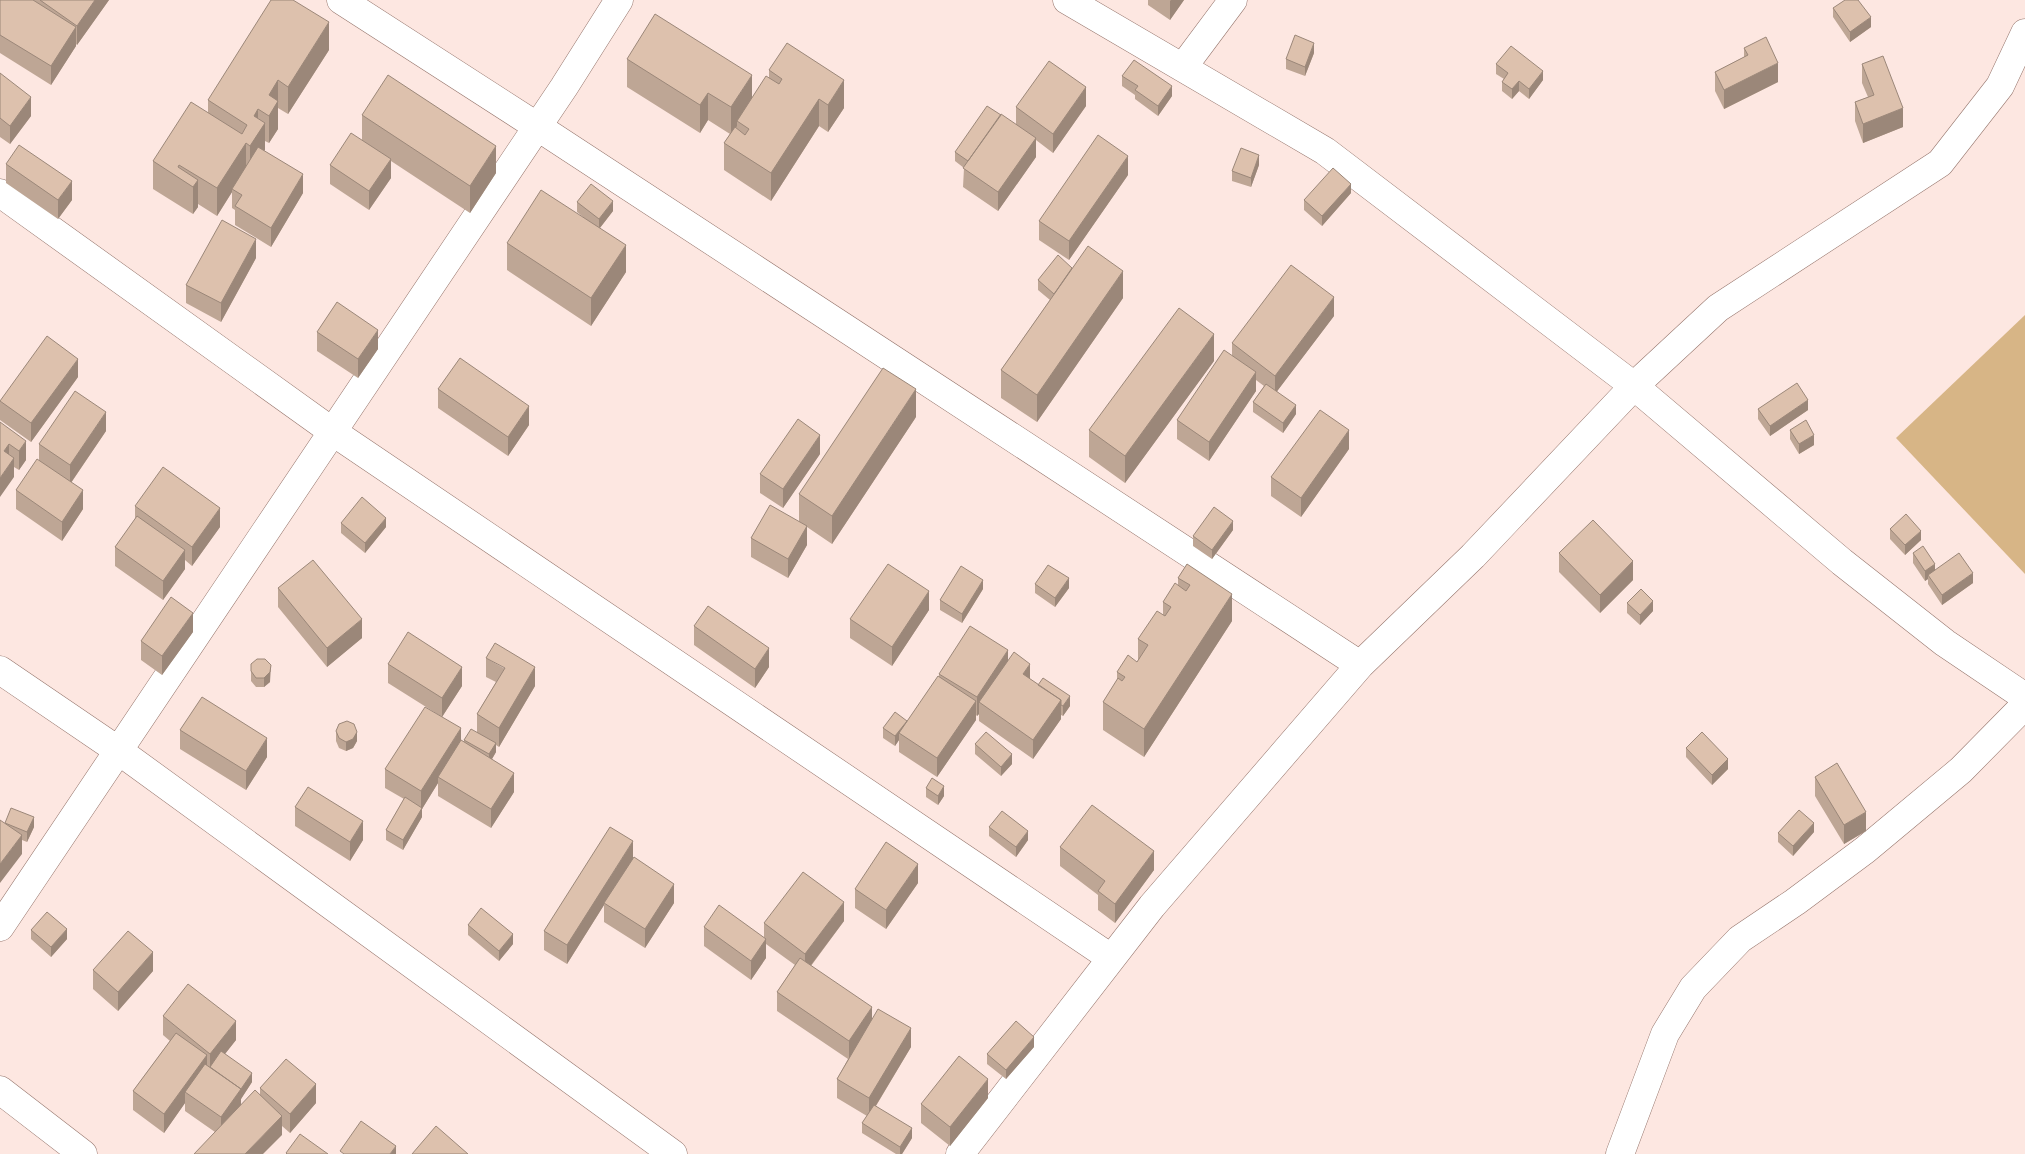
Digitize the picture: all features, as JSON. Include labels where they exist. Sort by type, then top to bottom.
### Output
[{"type":"street","points":[[341,0],[1360,665]]},
{"type":"street","points":[[0,926],[538,127],[619,0]]},
{"type":"street","points":[[1067,0],[1325,152],[1634,386],[1849,568],[1945,643],[2025,697]]},
{"type":"street","points":[[1183,67],[1233,0]]},
{"type":"street","points":[[960,1154],[1152,906],[1360,665],[1473,556],[1634,386],[1718,308],[1940,163],[2000,86],[2025,33]]},
{"type":"street","points":[[0,193],[333,432],[1111,958]]},
{"type":"street","points":[[0,670],[119,751],[673,1154]]},
{"type":"street","points":[[1620,1154],[1665,1034],[1692,988],[1740,939],[1795,902],[1864,850],[1961,770],[2025,704]]},
{"type":"street","points":[[0,1090],[83,1154]]},
{"type":"shaded area","points":[[2025,315],[2025,574],[1896,438]]},
{"type":"building","points":[[0,0],[33,0],[76,27],[51,66],[0,35]]},
{"type":"building","points":[[40,0],[95,0],[77,26]]},
{"type":"building","points":[[271,0],[293,0],[329,22],[288,87],[278,80],[269,95],[278,101],[269,116],[258,109],[254,116],[265,123],[250,146],[246,143],[217,188],[179,165],[178,167],[198,180],[193,187],[153,161],[191,102],[242,134],[247,125],[208,100]]},
{"type":"building","points":[[1845,0],[1858,0],[1871,17],[1850,32],[1833,8]]},
{"type":"building","points":[[655,14],[752,75],[731,107],[708,93],[700,105],[627,59]]},
{"type":"building","points":[[1295,35],[1314,43],[1305,67],[1286,59]]},
{"type":"building","points":[[1766,37],[1778,63],[1724,90],[1715,72],[1748,55],[1744,48]]},
{"type":"building","points":[[787,43],[844,80],[828,105],[819,99],[771,173],[724,143],[735,127],[745,135],[749,129],[737,121],[766,76],[779,84],[782,79],[769,70]]},
{"type":"building","points":[[1511,46],[1543,71],[1529,89],[1519,81],[1512,89],[1502,82],[1508,73],[1496,64]]},
{"type":"building","points":[[1883,56],[1903,108],[1863,124],[1855,102],[1874,95],[1862,64]]},
{"type":"building","points":[[1134,60],[1172,86],[1158,106],[1135,90],[1138,86],[1122,76]]},
{"type":"building","points":[[1049,61],[1086,87],[1053,134],[1016,107]]},
{"type":"building","points":[[0,73],[31,97],[10,126],[0,118]]},
{"type":"building","points":[[388,75],[496,146],[470,186],[362,115]]},
{"type":"building","points":[[987,106],[1001,115],[968,161],[955,152]]},
{"type":"building","points":[[1001,114],[1036,138],[998,192],[963,168]]},
{"type":"building","points":[[351,133],[391,159],[369,191],[330,165]]},
{"type":"building","points":[[1098,135],[1128,156],[1069,241],[1039,221]]},
{"type":"building","points":[[19,145],[72,181],[58,200],[6,164]]},
{"type":"building","points":[[258,147],[303,174],[271,228],[235,206],[242,195],[232,189]]},
{"type":"building","points":[[1241,148],[1259,155],[1251,178],[1232,171]]},
{"type":"building","points":[[1333,168],[1351,184],[1322,216],[1304,200]]},
{"type":"building","points":[[591,184],[613,201],[599,219],[577,202]]},
{"type":"building","points":[[541,190],[626,245],[591,298],[507,243]]},
{"type":"building","points":[[222,220],[256,239],[221,303],[186,285]]},
{"type":"building","points":[[1088,246],[1123,271],[1037,395],[1001,370]]},
{"type":"building","points":[[1058,255],[1072,268],[1054,294],[1038,280]]},
{"type":"building","points":[[1291,265],[1334,297],[1275,376],[1232,343]]},
{"type":"building","points":[[337,302],[378,330],[358,359],[317,332]]},
{"type":"building","points":[[1179,308],[1214,334],[1125,456],[1089,430]]},
{"type":"building","points":[[47,336],[78,359],[31,423],[0,401]]},
{"type":"building","points":[[1224,350],[1256,372],[1209,442],[1177,420]]},
{"type":"building","points":[[460,358],[529,406],[508,437],[438,389]]},
{"type":"building","points":[[883,368],[916,389],[832,516],[799,494]]},
{"type":"building","points":[[1797,383],[1808,400],[1770,426],[1758,409]]},
{"type":"building","points":[[1266,384],[1296,405],[1283,423],[1253,402]]},
{"type":"building","points":[[75,391],[106,412],[70,465],[39,444]]},
{"type":"building","points":[[1320,410],[1349,430],[1301,498],[1271,477]]},
{"type":"building","points":[[798,419],[820,435],[783,489],[760,474]]},
{"type":"building","points":[[1806,420],[1814,435],[1799,444],[1790,430]]},
{"type":"building","points":[[0,422],[26,441],[19,451],[9,444],[4,451],[14,458],[0,478]]},
{"type":"building","points":[[37,459],[83,490],[62,522],[16,490]]},
{"type":"building","points":[[163,467],[220,508],[192,547],[135,506]]},
{"type":"building","points":[[362,497],[386,518],[365,543],[341,523]]},
{"type":"building","points":[[770,505],[807,526],[788,559],[751,538]]},
{"type":"building","points":[[1214,507],[1233,521],[1212,550],[1193,536]]},
{"type":"building","points":[[1906,514],[1921,531],[1905,545],[1890,529]]},
{"type":"building","points":[[137,516],[185,550],[163,581],[115,547]]},
{"type":"building","points":[[1593,520],[1633,561],[1600,595],[1559,553]]},
{"type":"building","points":[[1923,546],[1935,564],[1925,571],[1913,553]]},
{"type":"building","points":[[1959,553],[1973,573],[1942,595],[1928,575]]},
{"type":"building","points":[[313,560],[362,619],[327,648],[278,588]]},
{"type":"building","points":[[888,564],[929,591],[892,647],[850,619]]},
{"type":"building","points":[[1187,564],[1232,594],[1144,729],[1103,702],[1118,678],[1122,681],[1125,677],[1117,672],[1128,655],[1137,662],[1148,645],[1138,639],[1157,611],[1165,616],[1171,607],[1163,602],[1175,583],[1186,591],[1190,585],[1178,578]]},
{"type":"building","points":[[1048,565],[1069,578],[1055,598],[1035,584]]},
{"type":"building","points":[[961,566],[983,580],[962,614],[940,600]]},
{"type":"building","points":[[1641,589],[1653,601],[1640,615],[1627,603]]},
{"type":"building","points":[[171,597],[193,613],[162,656],[141,641]]},
{"type":"building","points":[[708,606],[769,648],[755,669],[694,626]]},
{"type":"building","points":[[970,626],[1008,650],[977,697],[939,674]]},
{"type":"building","points":[[408,632],[462,667],[442,698],[388,664]]},
{"type":"building","points":[[495,643],[535,667],[499,728],[477,714],[505,668],[486,658]]},
{"type":"building","points":[[1014,652],[1030,664],[1023,674],[1061,700],[1033,740],[979,702]]},
{"type":"building","points":[[257,659],[265,659],[271,665],[270,672],[264,678],[256,678],[251,671],[251,664]]},
{"type":"building","points":[[938,676],[976,701],[937,758],[899,733]]},
{"type":"building","points":[[1043,678],[1070,696],[1063,706],[1061,705],[1061,700],[1038,685]]},
{"type":"building","points":[[202,697],[267,738],[246,771],[180,730]]},
{"type":"building","points":[[425,707],[461,728],[421,791],[385,769]]},
{"type":"building","points":[[895,712],[907,721],[895,736],[883,728]]},
{"type":"building","points":[[347,721],[354,724],[357,732],[353,739],[346,742],[339,738],[336,731],[339,724]]},
{"type":"building","points":[[471,729],[496,743],[489,754],[464,740]]},
{"type":"building","points":[[986,732],[1012,754],[1001,767],[975,744]]},
{"type":"building","points":[[1702,732],[1728,759],[1712,775],[1686,748]]},
{"type":"building","points":[[461,740],[514,773],[491,809],[438,777]]},
{"type":"building","points":[[1837,763],[1866,812],[1844,825],[1815,777]]},
{"type":"building","points":[[932,778],[944,786],[938,796],[926,788]]},
{"type":"building","points":[[308,787],[363,821],[350,842],[295,807]]},
{"type":"building","points":[[405,797],[422,808],[403,840],[386,830]]},
{"type":"building","points":[[1092,805],[1154,851],[1115,904],[1098,891],[1105,881],[1060,847]]},
{"type":"building","points":[[11,808],[34,817],[27,832],[5,823]]},
{"type":"building","points":[[1799,810],[1814,823],[1793,846],[1778,833]]},
{"type":"building","points":[[1002,811],[1028,831],[1016,847],[989,827]]},
{"type":"building","points":[[0,820],[22,835],[0,864]]},
{"type":"building","points":[[610,827],[633,841],[567,945],[544,931]]},
{"type":"building","points":[[886,842],[918,864],[886,910],[855,889]]},
{"type":"building","points":[[634,857],[674,884],[645,929],[604,903]]},
{"type":"building","points":[[803,872],[844,902],[805,954],[764,923]]},
{"type":"building","points":[[719,905],[766,939],[751,961],[704,927]]},
{"type":"building","points":[[481,908],[513,934],[499,951],[468,925]]},
{"type":"building","points":[[47,912],[67,929],[51,947],[31,930]]},
{"type":"building","points":[[128,931],[153,952],[118,992],[93,970]]},
{"type":"building","points":[[800,958],[872,1007],[849,1041],[777,992]]},
{"type":"building","points":[[188,984],[236,1021],[210,1054],[163,1016]]},
{"type":"building","points":[[878,1009],[911,1028],[869,1098],[837,1079]]},
{"type":"building","points":[[1016,1021],[1034,1037],[1006,1070],[987,1054]]},
{"type":"building","points":[[176,1033],[207,1055],[164,1114],[133,1091]]},
{"type":"building","points":[[221,1051],[252,1073],[241,1089],[210,1067]]},
{"type":"building","points":[[959,1056],[988,1079],[950,1127],[921,1104]]},
{"type":"building","points":[[286,1059],[316,1084],[290,1114],[260,1088]]},
{"type":"building","points":[[205,1064],[241,1089],[221,1117],[185,1092]]},
{"type":"building","points":[[255,1090],[282,1116],[245,1154],[194,1154]]},
{"type":"building","points":[[874,1105],[912,1128],[900,1147],[862,1123]]},
{"type":"building","points":[[361,1121],[396,1146],[390,1154],[344,1154],[340,1151]]},
{"type":"building","points":[[436,1126],[468,1154],[412,1154]]},
{"type":"building","points":[[300,1134],[328,1154],[287,1154]]}]
